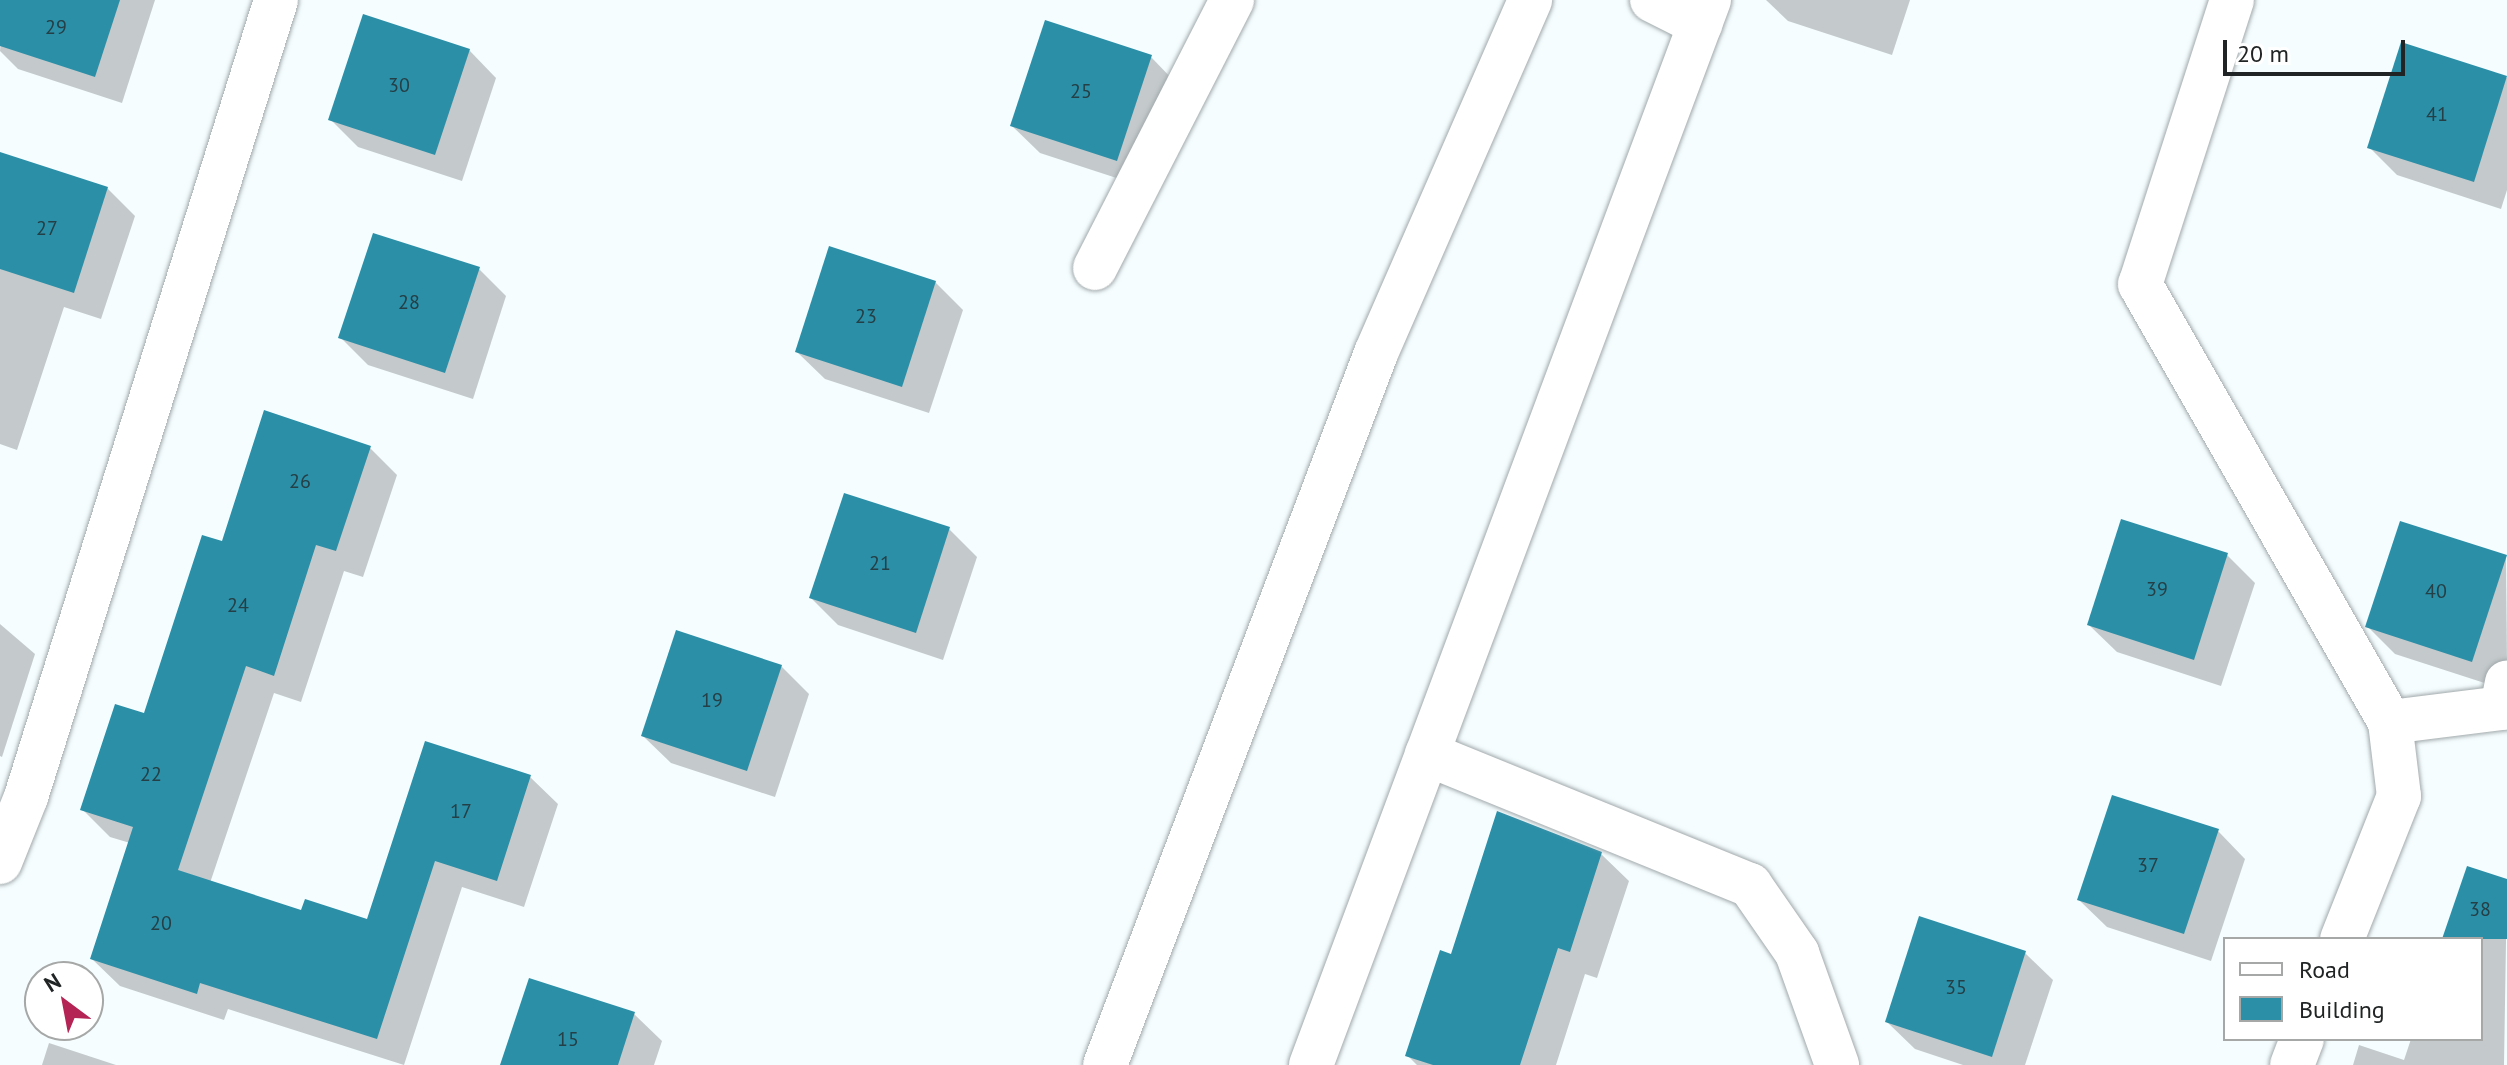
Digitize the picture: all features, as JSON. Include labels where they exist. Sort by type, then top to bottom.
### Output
[{"type":"lane","points":[[0,862],[13,795],[276,0]]},
{"type":"lane","points":[[1095,268],[1232,0]]},
{"type":"lane","points":[[1107,1064],[1376,353],[1530,0]]},
{"type":"lane","points":[[1311,1065],[1705,12],[1652,0]]},
{"type":"lane","points":[[2232,0],[2140,284],[2390,722],[2399,796],[2343,937]]},
{"type":"lane","points":[[2390,722],[2502,708],[2507,682]]},
{"type":"lane","points":[[1427,754],[1750,885],[1797,953],[1837,1065]]},
{"type":"lane","points":[[2292,1065],[2301,1041]]},
{"type":"building","points":[[0,0],[120,0],[95,77],[0,46]]},
{"type":"building","points":[[363,14],[470,49],[435,155],[328,120]]},
{"type":"building","points":[[1045,20],[1152,55],[1117,161],[1010,126]]},
{"type":"building","points":[[2401,42],[2507,76],[2474,182],[2367,148]]},
{"type":"building","points":[[0,152],[108,187],[74,293],[0,269]]},
{"type":"building","points":[[373,233],[480,267],[445,373],[338,338]]},
{"type":"building","points":[[829,246],[936,281],[902,387],[795,352]]},
{"type":"building","points":[[264,410],[371,446],[336,551],[316,545],[274,676],[246,666],[178,870],[301,910],[305,899],[367,919],[425,741],[531,775],[497,881],[435,861],[377,1039],[200,983],[197,994],[104,964],[104,961],[90,959],[133,827],[80,810],[115,704],[144,713],[202,535],[222,541]]},
{"type":"building","points":[[844,493],[950,527],[916,633],[809,598]]},
{"type":"building","points":[[2121,519],[2228,553],[2194,660],[2087,625]]},
{"type":"building","points":[[2400,521],[2507,555],[2472,662],[2365,627]]},
{"type":"building","points":[[676,630],[782,665],[747,771],[641,736]]},
{"type":"building","points":[[2112,795],[2219,829],[2184,934],[2077,900]]},
{"type":"building","points":[[1497,811],[1602,852],[1570,952],[1558,948],[1520,1065],[1433,1065],[1405,1056],[1440,950],[1451,954]]},
{"type":"building","points":[[2467,866],[2507,879],[2507,939],[2443,937]]},
{"type":"building","points":[[1919,916],[2026,951],[1992,1057],[1885,1022]]},
{"type":"building","points":[[529,978],[635,1012],[618,1065],[500,1065]]}]
